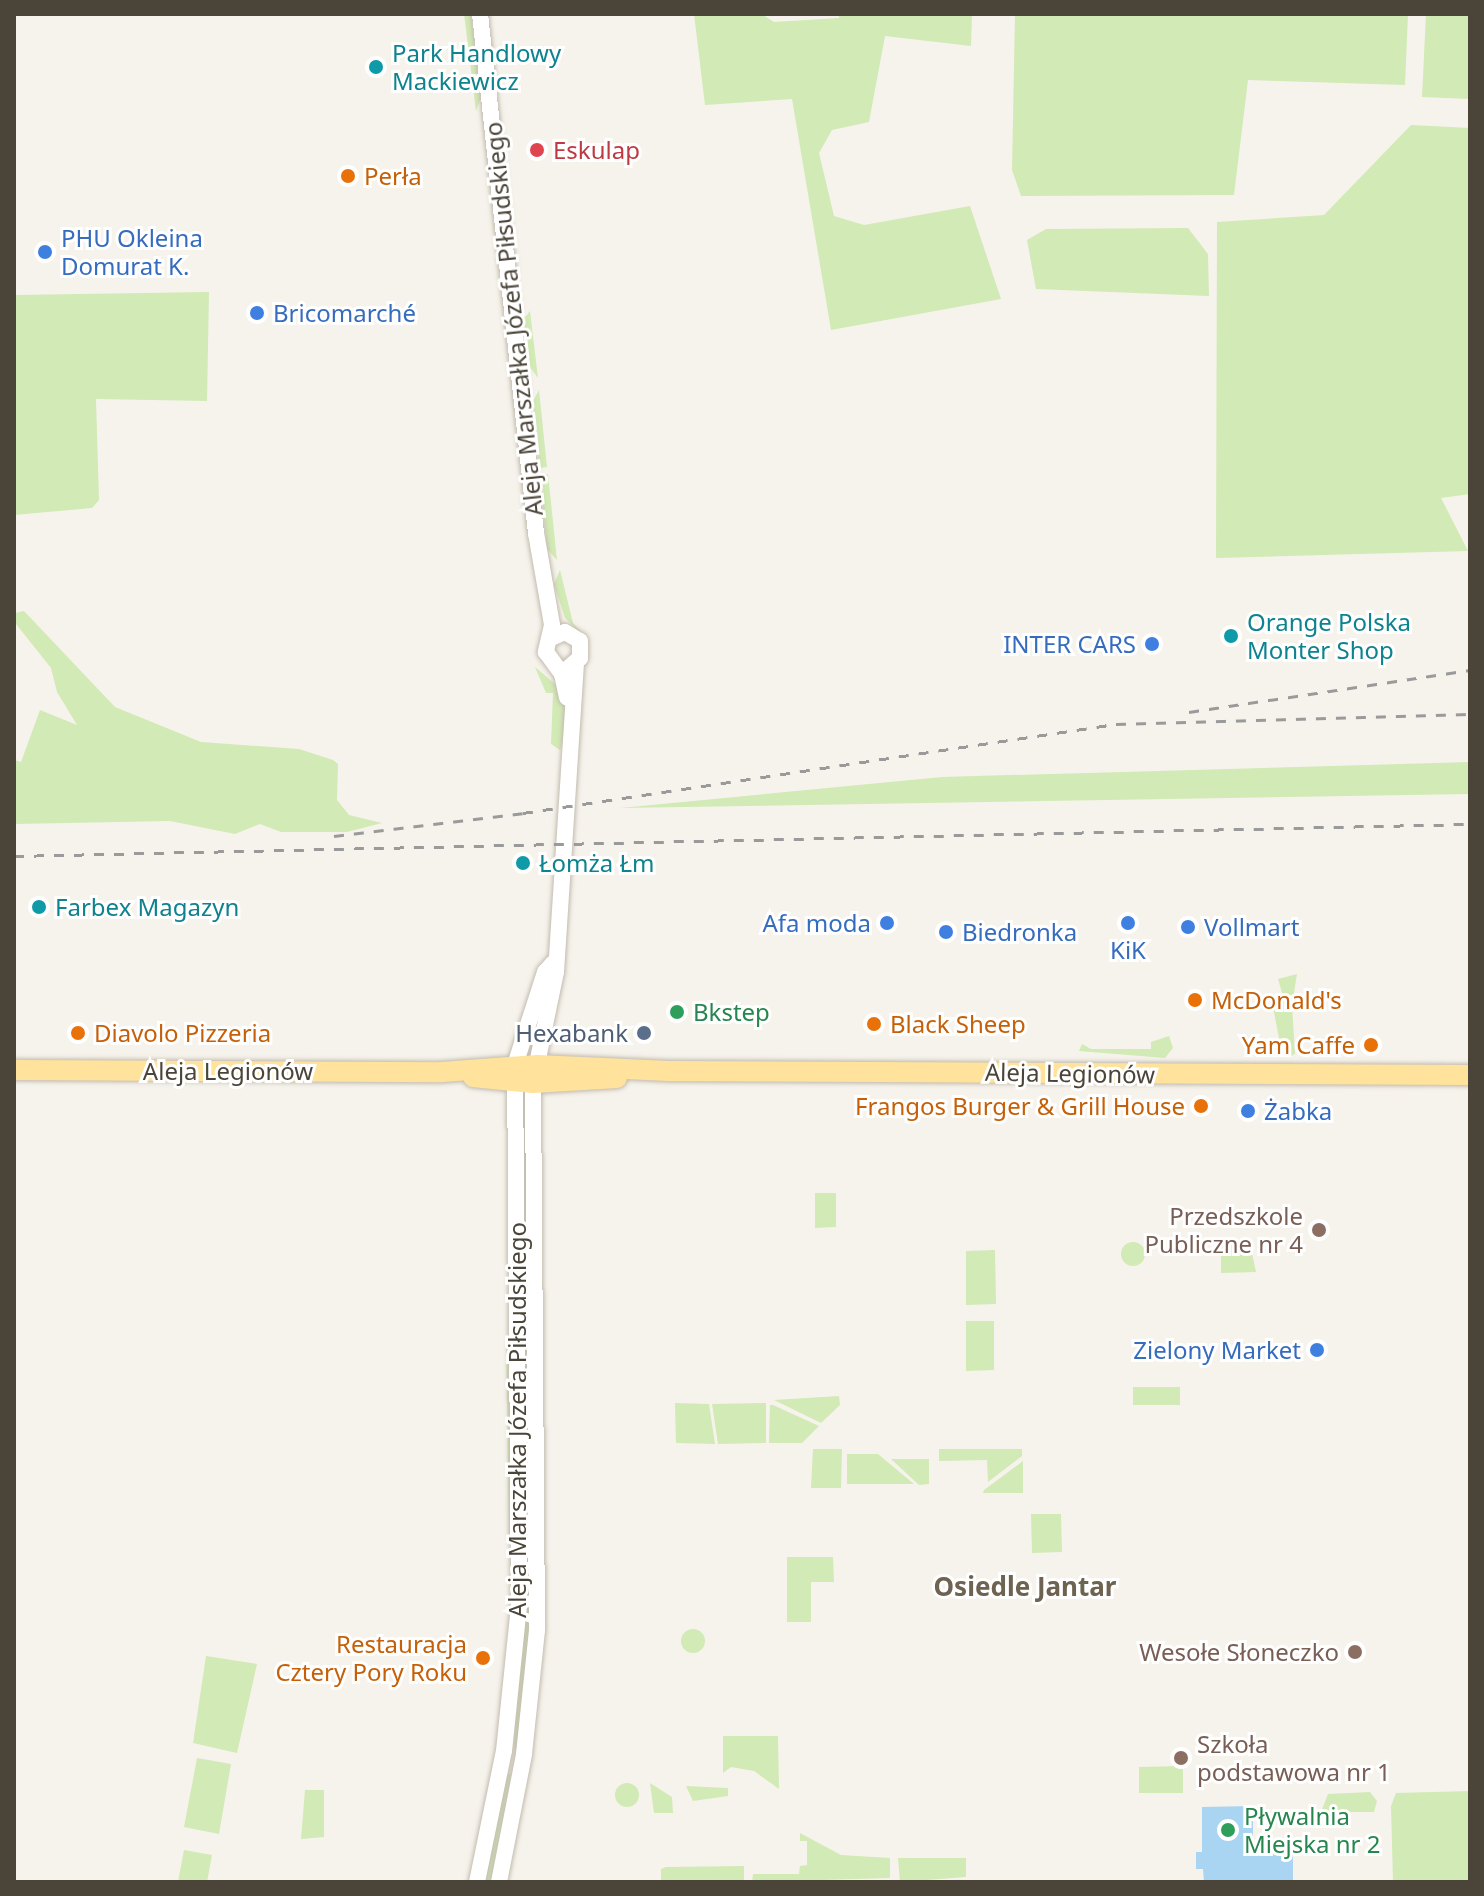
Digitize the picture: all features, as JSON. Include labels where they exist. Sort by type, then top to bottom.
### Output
[{"type":"main road","name":"Aleja Legionów","points":[[14,1070],[1470,1075]]},
{"type":"street","name":"Aleja Marszałka Józefa Piłsudskiego","points":[[480,14],[543,575],[552,625],[547,657],[557,667],[574,717]]},
{"type":"street","name":"Aleja Marszałka Józefa Piłsudskiego","points":[[499,1882],[524,1754],[538,1608],[525,1074],[552,1002],[576,663],[582,647],[570,633],[543,575]]},
{"type":"street","points":[[549,639],[570,633]]},
{"type":"street","points":[[557,667],[576,663]]},
{"type":"street","name":"Aleja Marszałka Józefa Piłsudskiego","points":[[477,1882],[504,1751],[519,1605],[525,1074],[545,972],[553,963]]},
{"type":"green space","points":[[464,14],[471,14],[481,98],[476,111]]},
{"type":"green space","points":[[694,14],[761,14],[774,22],[839,18],[839,14],[972,14],[971,46],[885,36],[869,122],[832,130],[819,153],[834,216],[864,225],[970,206],[1001,299],[831,330],[792,99],[705,105]]},
{"type":"green space","points":[[1015,14],[1408,14],[1405,85],[1248,80],[1234,195],[1021,196],[1012,170]]},
{"type":"green space","points":[[1426,14],[1470,14],[1470,99],[1422,97]]},
{"type":"green space","points":[[1411,125],[1470,128],[1470,494],[1441,498],[1468,551],[1216,558],[1217,222],[1324,215]]},
{"type":"green space","points":[[1188,228],[1208,254],[1209,296],[1036,289],[1027,240],[1046,229]]},
{"type":"green space","points":[[209,292],[207,401],[96,399],[99,500],[92,508],[14,515],[14,295]]},
{"type":"green space","points":[[530,311],[538,378],[530,367],[524,319]]},
{"type":"green space","points":[[539,390],[547,467],[539,468],[533,401]]},
{"type":"green space","points":[[540,474],[548,474],[557,560],[547,549]]},
{"type":"green space","points":[[560,570],[573,623],[591,643],[565,618],[554,584]]},
{"type":"green space","points":[[24,611],[115,707],[201,742],[299,749],[333,760],[338,764],[337,800],[349,815],[382,823],[347,832],[281,832],[260,824],[235,834],[170,821],[14,824],[14,760],[21,762],[40,710],[77,725],[57,692],[51,668],[16,624],[15,613]]},
{"type":"green space","points":[[535,667],[561,689],[568,726],[560,750],[551,744],[553,693],[546,693]]},
{"type":"green space","points":[[1470,762],[1470,794],[620,808],[942,777]]},
{"type":"green space","points":[[1297,974],[1292,1005],[1295,1054],[1291,1056],[1279,1038],[1273,1007],[1283,996],[1278,979]]},
{"type":"green space","points":[[1169,1036],[1173,1048],[1165,1058],[1079,1051],[1082,1044],[1091,1049],[1151,1049],[1151,1042]]},
{"type":"green space","points":[[815,1193],[836,1193],[836,1227],[815,1228]]},
{"type":"green space","points":[[1133,1242],[1141,1246],[1145,1254],[1141,1262],[1133,1266],[1125,1262],[1121,1254],[1125,1246]]},
{"type":"green space","points":[[1221,1244],[1250,1244],[1256,1272],[1221,1273]]},
{"type":"green space","points":[[995,1250],[996,1304],[966,1305],[966,1251]]},
{"type":"green space","points":[[966,1321],[994,1321],[994,1370],[966,1371]]},
{"type":"green space","points":[[506,1339],[512,1347],[515,1535],[509,1535]]},
{"type":"green space","points":[[1133,1387],[1180,1387],[1180,1405],[1133,1405]]},
{"type":"green space","points":[[839,1396],[840,1405],[821,1423],[774,1400]]},
{"type":"green space","points":[[675,1403],[709,1404],[715,1444],[676,1443]]},
{"type":"green space","points":[[766,1403],[766,1443],[718,1444],[712,1404]]},
{"type":"green space","points":[[770,1405],[819,1426],[802,1443],[769,1443]]},
{"type":"green space","points":[[813,1449],[842,1449],[841,1488],[811,1488]]},
{"type":"green space","points":[[939,1449],[1022,1449],[1022,1456],[988,1482],[987,1460],[939,1461]]},
{"type":"green space","points":[[847,1454],[878,1454],[914,1484],[847,1484]]},
{"type":"green space","points":[[891,1459],[929,1459],[929,1484],[919,1485]]},
{"type":"green space","points":[[1023,1461],[1023,1493],[983,1493],[984,1490]]},
{"type":"green space","points":[[529,1507],[531,1637],[518,1748],[514,1749]]},
{"type":"green space","points":[[1031,1514],[1061,1514],[1062,1552],[1032,1553]]},
{"type":"green space","points":[[787,1557],[833,1557],[834,1582],[811,1582],[811,1622],[787,1622]]},
{"type":"green space","points":[[688,1629],[698,1629],[705,1636],[705,1646],[698,1653],[688,1653],[681,1646],[681,1636]]},
{"type":"green space","points":[[206,1656],[257,1664],[237,1753],[193,1743]]},
{"type":"green space","points":[[723,1736],[778,1736],[779,1789],[754,1771],[731,1767],[723,1773]]},
{"type":"green space","points":[[197,1758],[231,1764],[219,1834],[184,1827]]},
{"type":"green space","points":[[1183,1766],[1183,1793],[1139,1793],[1139,1767]]},
{"type":"green space","points":[[511,1773],[493,1882],[483,1882],[506,1776]]},
{"type":"green space","points":[[627,1783],[636,1786],[639,1795],[636,1804],[627,1807],[618,1804],[615,1795],[618,1786]]},
{"type":"green space","points":[[650,1783],[672,1797],[673,1813],[654,1813]]},
{"type":"green space","points":[[686,1786],[728,1788],[728,1796],[693,1801]]},
{"type":"green space","points":[[305,1790],[324,1790],[324,1837],[301,1839]]},
{"type":"green space","points":[[1470,1791],[1470,1882],[1393,1882],[1391,1806],[1396,1793]]},
{"type":"green space","points":[[1370,1792],[1377,1801],[1374,1812],[1321,1812],[1328,1794]]},
{"type":"green space","points":[[800,1833],[841,1855],[890,1858],[890,1878],[752,1882],[753,1874],[799,1874],[800,1866],[807,1865],[807,1841],[800,1841]]},
{"type":"green space","points":[[184,1850],[212,1855],[207,1882],[178,1882]]},
{"type":"green space","points":[[898,1858],[966,1858],[966,1877],[900,1882]]},
{"type":"green space","points":[[744,1866],[744,1882],[661,1882],[661,1869],[666,1867]]},
{"type":"water","name":"Pływalnia Miejska nr 2","points":[[1253,1806],[1253,1846],[1293,1847],[1293,1882],[1204,1882],[1203,1869],[1196,1869],[1196,1852],[1202,1852],[1202,1807]]},
{"type":"railway","points":[[1189,712],[1470,670]]},
{"type":"railway","points":[[334,836],[523,813],[1116,724],[1470,714]]},
{"type":"railway","points":[[14,856],[1470,824]]},
{"type":"place","name":"Park Handlowy Mackiewicz","points":[[376,67]]},
{"type":"place","name":"Eskulap","points":[[537,150]]},
{"type":"place","name":"Perła","points":[[348,176]]},
{"type":"place","name":"PHU Okleina Domurat K.","points":[[45,252]]},
{"type":"place","name":"Bricomarché","points":[[257,313]]},
{"type":"place","name":"Orange Polska Monter Shop","points":[[1231,636]]},
{"type":"place","name":"INTER CARS","points":[[1152,644]]},
{"type":"place","name":"Łomża Łm","points":[[523,863]]},
{"type":"place","name":"Farbex Magazyn","points":[[39,907]]},
{"type":"place","name":"Afa moda","points":[[887,923]]},
{"type":"place","name":"KiK","points":[[1128,923]]},
{"type":"place","name":"Vollmart","points":[[1188,927]]},
{"type":"place","name":"Biedronka","points":[[946,932]]},
{"type":"place","name":"McDonald's","points":[[1195,1000]]},
{"type":"place","name":"Bkstep","points":[[677,1012]]},
{"type":"place","name":"Black Sheep","points":[[874,1024]]},
{"type":"place","name":"Diavolo Pizzeria","points":[[78,1033]]},
{"type":"place","name":"Hexabank","points":[[644,1033]]},
{"type":"place","name":"Yam Caffe","points":[[1371,1045]]},
{"type":"place","name":"Frangos Burger & Grill House","points":[[1201,1106]]},
{"type":"place","name":"Żabka","points":[[1248,1111]]},
{"type":"place","name":"Przedszkole Publiczne nr 4","points":[[1319,1230]]},
{"type":"place","name":"Zielony Market","points":[[1317,1350]]},
{"type":"place","name":"Wesołe Słoneczko","points":[[1355,1652]]},
{"type":"place","name":"Restauracja Cztery Pory Roku","points":[[483,1658]]},
{"type":"place","name":"Szkoła podstawowa nr 1","points":[[1181,1758]]},
{"type":"place","name":"Pływalnia Miejska nr 2","points":[[1228,1830]]},
{"type":"district","name":"Osiedle Jantar","points":[[1025,1587]]}]
